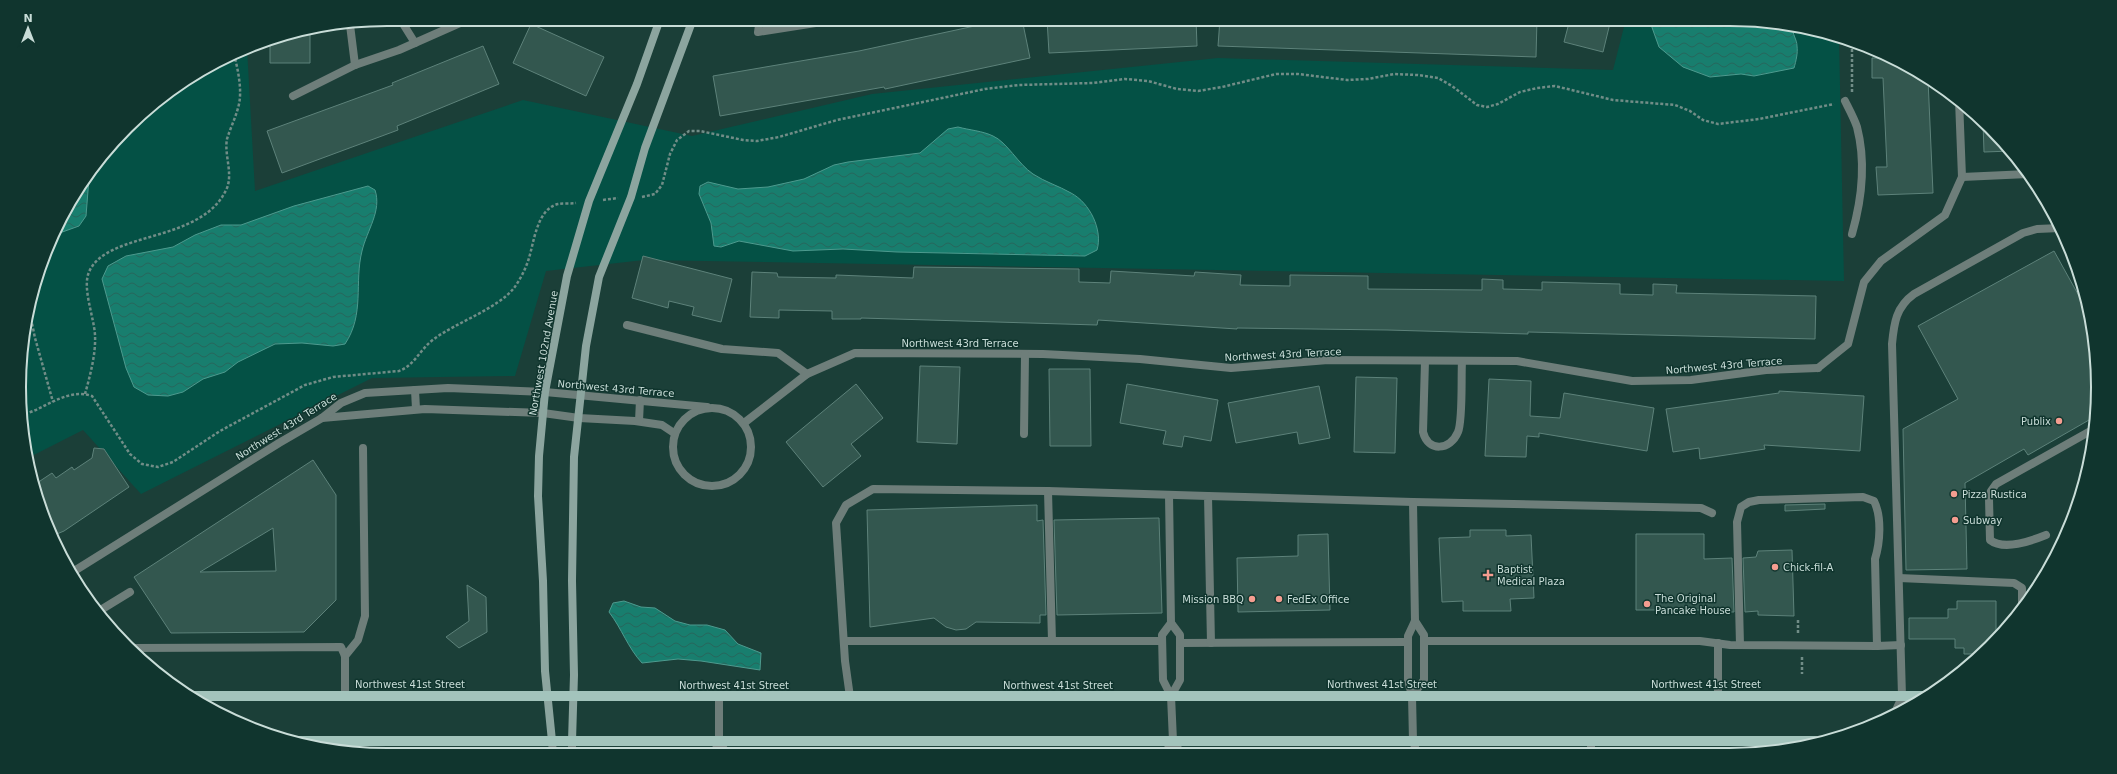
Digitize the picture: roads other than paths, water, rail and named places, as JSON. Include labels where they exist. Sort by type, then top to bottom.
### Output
[{"type":"main road","name":"Northwest 41st Street","points":[[200,696],[1916,696]]},
{"type":"main road","points":[[317,741],[1800,741]]},
{"type":"street","points":[[404,26],[415,43]]},
{"type":"street","points":[[293,96],[355,65],[415,43],[453,26]]},
{"type":"street","name":"Northwest 102nd Avenue","points":[[552,748],[548,696],[538,496],[539,456],[545,392],[567,276],[590,201],[637,84],[658,26]]},
{"type":"street","points":[[572,748],[574,696],[572,581],[574,465],[586,346],[599,277],[631,197],[645,148],[690,26]]},
{"type":"street","points":[[759,26],[758,32],[796,26]]},
{"type":"street","points":[[350,28],[355,65]]},
{"type":"street","points":[[1845,101],[1856,126],[1862,185],[1858,213],[1852,234]]},
{"type":"street","points":[[1959,109],[1962,177],[2021,174]]},
{"type":"street","name":"Northwest 43rd Terrace","points":[[744,423],[807,374],[856,353],[1025,354],[1140,360],[1231,368],[1328,360],[1517,361],[1632,381],[1691,380],[1766,370],[1818,368],[1848,344],[1864,282],[1881,261],[1945,215],[1962,177]]},
{"type":"street","points":[[1904,703],[1902,696],[1892,344],[1893,330],[1899,308],[1914,294],[2023,233],[2037,229],[2055,228]]},
{"type":"street","points":[[627,325],[722,349],[778,353],[807,374]]},
{"type":"street","points":[[1024,434],[1025,354]]},
{"type":"street","points":[[1425,361],[1423,432],[1429,443],[1441,447],[1452,443],[1459,430],[1462,361]]},
{"type":"street","name":"Northwest 43rd Terrace","points":[[75,570],[278,443],[322,418],[341,403],[365,393],[448,388],[545,392],[708,407]]},
{"type":"street","points":[[415,390],[416,409]]},
{"type":"street","points":[[640,400],[640,421]]},
{"type":"street","points":[[708,407],[728,410],[744,423],[752,445],[746,468],[729,483],[714,486],[706,487],[685,476],[673,456],[674,433],[682,420],[693,411],[708,407]]},
{"type":"street","points":[[322,418],[416,409],[543,413],[579,418],[640,421],[662,425],[674,433]]},
{"type":"street","points":[[2046,535],[2024,544],[1994,543],[1990,540],[1991,491],[1996,484],[2088,432]]},
{"type":"street","points":[[345,656],[358,640],[365,616],[363,448]]},
{"type":"street","points":[[850,697],[844,641],[836,523],[846,505],[873,489],[1048,491],[1413,502],[1701,508],[1712,513]]},
{"type":"street","points":[[1048,491],[1052,641]]},
{"type":"street","points":[[1169,495],[1171,623],[1180,635],[1180,680],[1171,696]]},
{"type":"street","points":[[1208,496],[1211,643]]},
{"type":"street","points":[[1740,645],[1737,522],[1741,507],[1749,502],[1759,500],[1862,497],[1874,501],[1878,513],[1879,547],[1875,559],[1877,646]]},
{"type":"street","points":[[1413,502],[1415,622],[1408,636],[1408,680],[1412,696],[1413,741],[1415,748]]},
{"type":"street","points":[[1899,578],[2014,583],[2022,588],[2022,599]]},
{"type":"street","points":[[103,609],[130,592]]},
{"type":"street","points":[[1412,696],[1424,680],[1424,635],[1415,622]]},
{"type":"street","points":[[1171,623],[1162,635],[1163,680],[1171,696],[1173,741],[1178,748]]},
{"type":"street","points":[[844,641],[1162,641]]},
{"type":"street","points":[[1424,641],[1700,641],[1740,645],[1901,645]]},
{"type":"street","points":[[1180,643],[1408,642]]},
{"type":"street","points":[[1718,643],[1718,696]]},
{"type":"street","points":[[138,648],[341,647],[345,656],[345,697]]},
{"type":"street","points":[[1897,707],[1902,696]]},
{"type":"street","points":[[717,748],[720,741],[719,697]]},
{"type":"street","points":[[720,741],[724,748]]},
{"type":"street","points":[[1168,748],[1173,741]]},
{"type":"street","points":[[1411,748],[1413,741]]},
{"type":"street","points":[[1592,741],[1592,748]]},
{"type":"water","points":[[1652,26],[1754,27],[1793,32],[1796,41],[1797,57],[1794,68],[1754,76],[1741,74],[1710,77],[1683,67],[1659,47]]},
{"type":"water","points":[[958,127],[985,133],[998,139],[1008,148],[1022,165],[1033,174],[1066,191],[1084,203],[1096,226],[1098,234],[1097,250],[1085,256],[897,252],[843,249],[793,251],[739,241],[721,247],[714,246],[711,223],[699,194],[700,186],[708,182],[738,189],[768,187],[804,179],[834,165],[920,153],[948,129]]},
{"type":"water","points":[[89,184],[86,216],[79,226],[60,233],[74,206]]},
{"type":"water","points":[[368,186],[375,190],[377,205],[362,251],[355,321],[345,344],[333,346],[302,343],[275,344],[238,362],[225,372],[203,379],[183,392],[168,396],[148,395],[134,387],[126,368],[102,279],[108,266],[126,256],[173,247],[195,235],[221,225],[241,225],[294,206]]},
{"type":"water","points":[[624,601],[641,607],[655,608],[675,621],[690,625],[707,625],[725,630],[738,644],[761,653],[760,670],[678,659],[642,663],[609,612],[613,603]]},
{"type":"place","name":"Publix","points":[[2059,421]]},
{"type":"place","name":"Pizza Rustica","points":[[1954,494]]},
{"type":"place","name":"Subway","points":[[1955,520]]},
{"type":"place","name":"Chick-fil-A","points":[[1775,567]]},
{"type":"place","name":"Baptist Medical Plaza","points":[[1488,575]]},
{"type":"place","name":"Mission BBQ","points":[[1252,599]]},
{"type":"place","name":"FedEx Office","points":[[1279,599]]},
{"type":"place","name":"The Original Pancake House","points":[[1647,604]]}]
